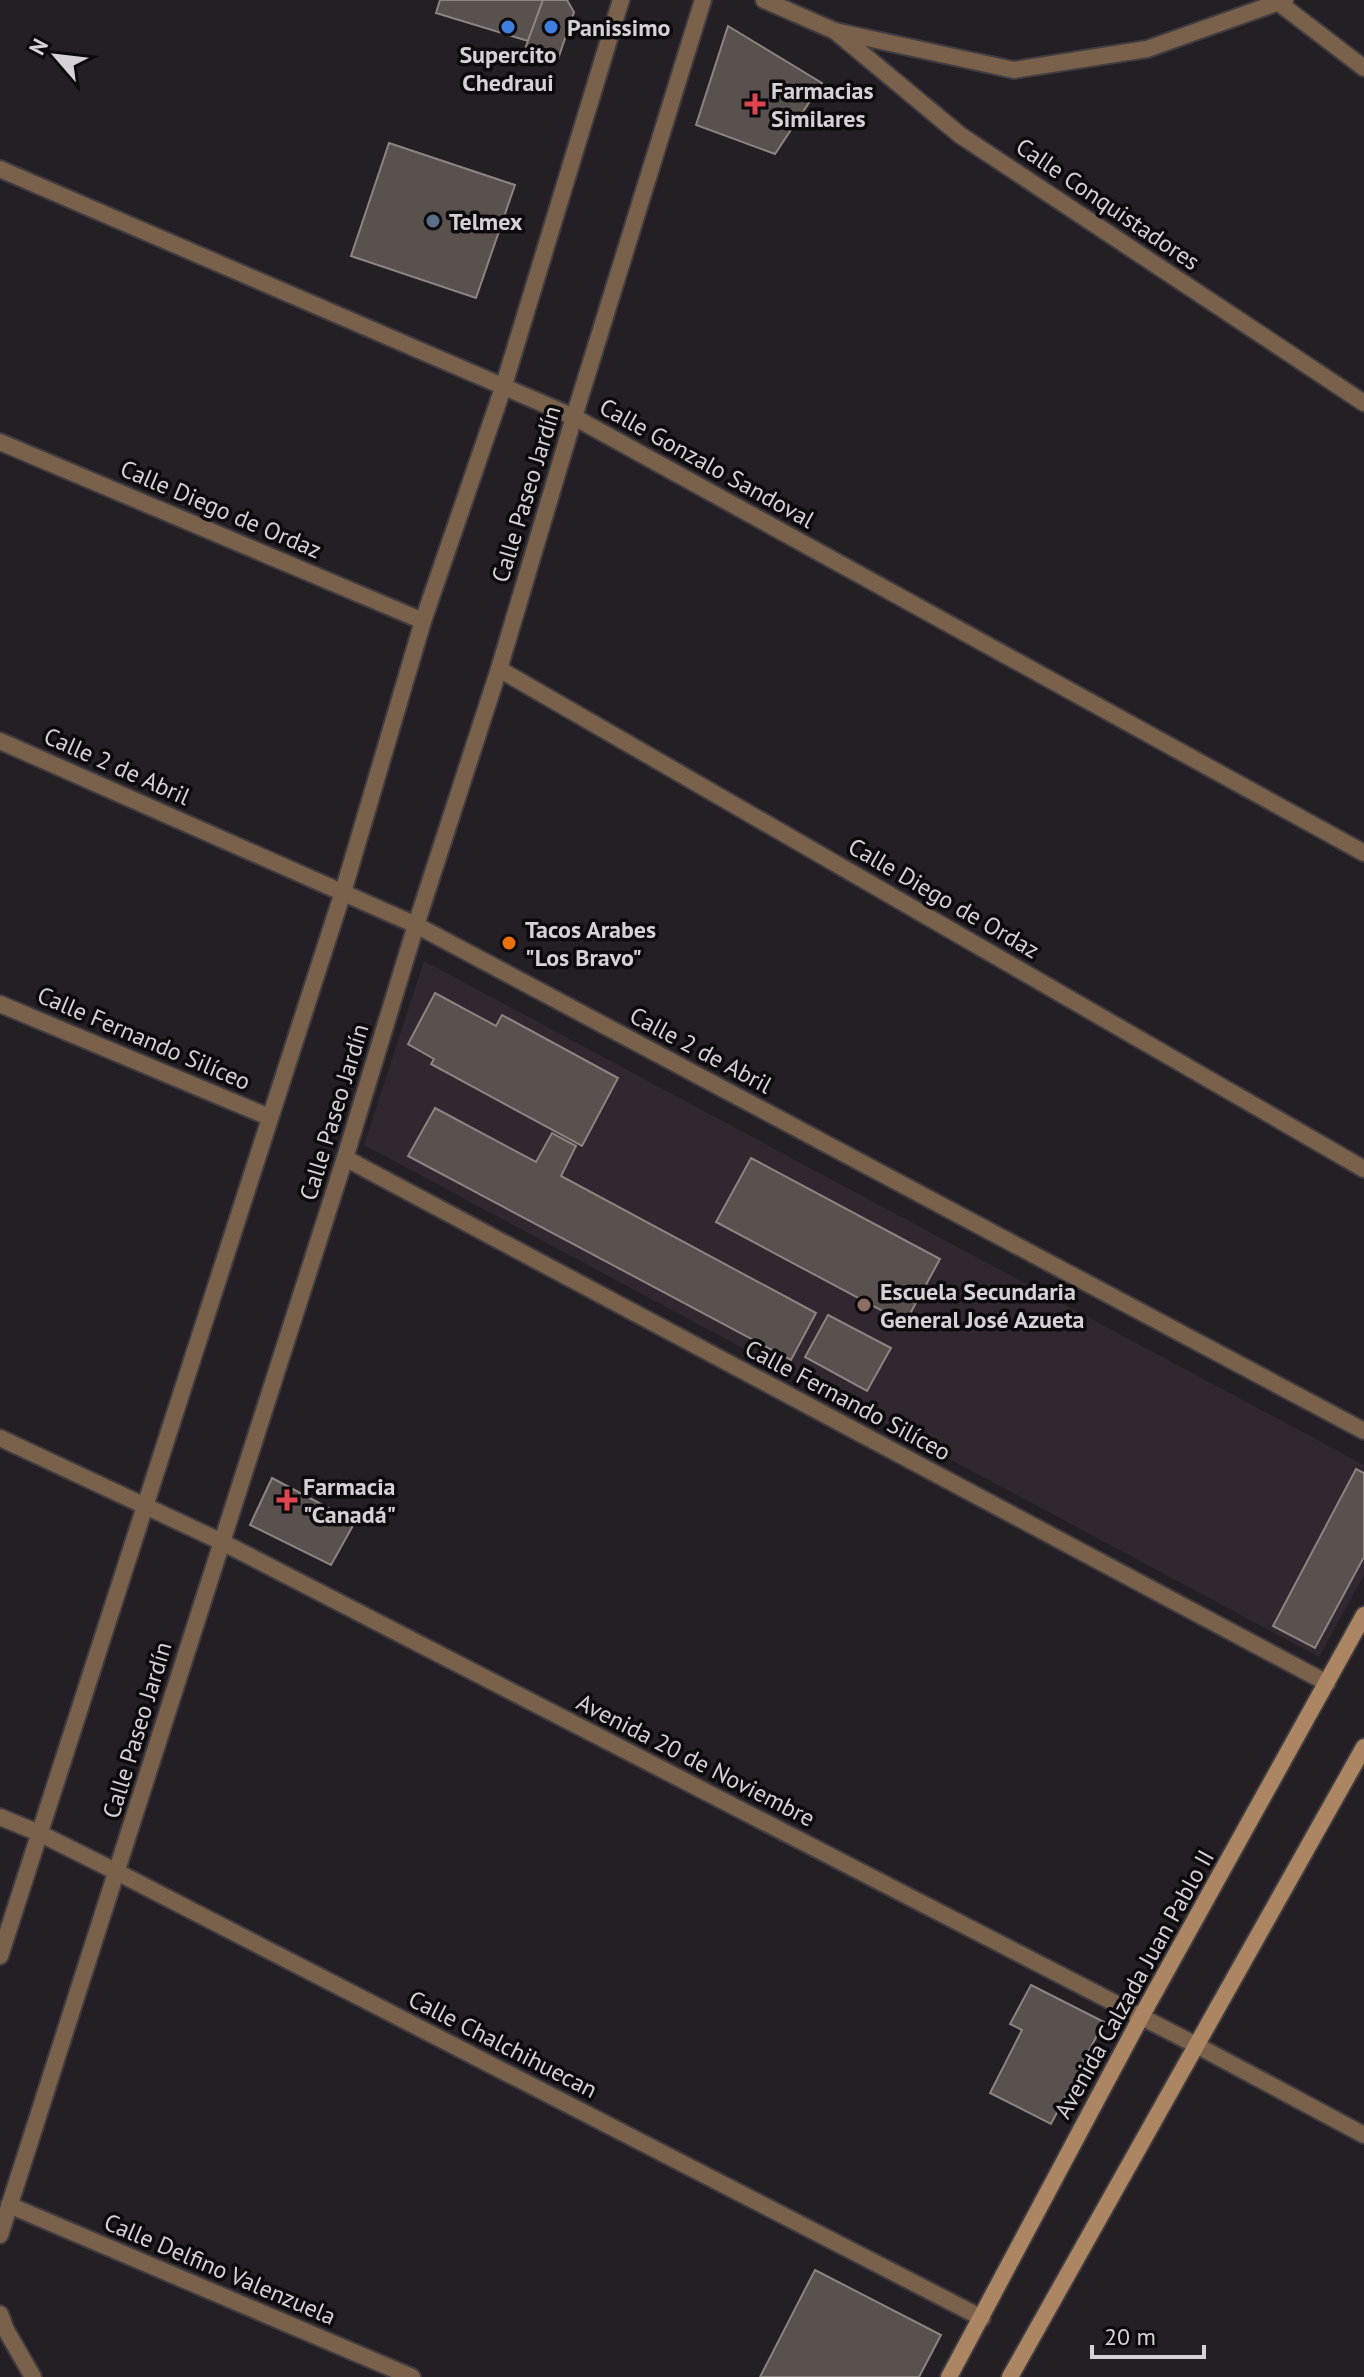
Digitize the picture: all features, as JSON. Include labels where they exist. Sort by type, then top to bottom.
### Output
[{"type":"main road","name":"Avenida Calzada Juan Pablo II","points":[[949,2377],[1141,2017],[1364,1615]]},
{"type":"main road","points":[[1010,2377],[1364,1747]]},
{"type":"street","points":[[0,1956],[343,892],[423,621],[503,388],[621,0]]},
{"type":"street","name":"Calle Paseo Jardín","points":[[0,2235],[499,669],[703,0]]},
{"type":"street","points":[[764,0],[835,31],[1014,70],[1147,49],[1282,2],[1364,68]]},
{"type":"street","name":"Calle Conquistadores","points":[[835,31],[960,135],[1364,403]]},
{"type":"street","name":"Calle Gonzalo Sandoval","points":[[0,169],[574,417],[1364,853]]},
{"type":"street","name":"Calle Diego de Ordaz","points":[[0,442],[423,621]]},
{"type":"street","name":"Calle Diego de Ordaz","points":[[499,669],[1364,1169]]},
{"type":"street","name":"Calle 2 de Abril","points":[[0,741],[416,925],[1364,1431]]},
{"type":"street","name":"Calle Fernando Silíceo","points":[[0,1004],[269,1117]]},
{"type":"street","name":"Calle Fernando Silíceo","points":[[345,1158],[1327,1683]]},
{"type":"street","name":"Avenida 20 de Noviembre","points":[[0,1438],[222,1542],[1196,2045],[1364,2135]]},
{"type":"street","name":"Calle Chalchihuecan","points":[[0,1817],[117,1872],[982,2318]]},
{"type":"street","name":"Calle Delfino Valenzuela","points":[[9,2205],[412,2377]]},
{"type":"street","points":[[0,2314],[33,2377]]},
{"type":"shaded area","name":"Escuela Secundaria General José Azueta","points":[[424,961],[1364,1465],[1364,1575],[1319,1657],[364,1145]]},
{"type":"building","name":"Supercito Chedraui","points":[[440,0],[543,0],[528,41],[436,13]]},
{"type":"building","name":"Panissimo","points":[[543,0],[567,0],[574,12],[558,59],[525,49]]},
{"type":"building","name":"Farmacias Similares","points":[[728,26],[822,83],[775,154],[696,125]]},
{"type":"building","name":"Telmex","points":[[389,143],[515,185],[476,298],[351,256]]},
{"type":"building","points":[[435,993],[496,1026],[502,1015],[618,1078],[582,1146],[431,1064],[434,1059],[408,1044]]},
{"type":"building","points":[[435,1108],[536,1162],[552,1133],[576,1146],[561,1176],[816,1313],[791,1360],[408,1156]]},
{"type":"building","points":[[751,1158],[940,1259],[905,1323],[716,1222]]},
{"type":"building","points":[[828,1315],[891,1348],[867,1391],[805,1357]]},
{"type":"building","points":[[1356,1469],[1364,1473],[1364,1557],[1315,1648],[1273,1626]]},
{"type":"building","name":"Farmacia \"Canadá\"","points":[[272,1478],[355,1522],[331,1565],[250,1525]]},
{"type":"building","points":[[1031,1985],[1104,2022],[1051,2124],[990,2093],[1022,2030],[1010,2024]]},
{"type":"building","points":[[815,2270],[941,2335],[919,2377],[760,2377]]},
{"type":"place","name":"Supercito Chedraui","points":[[508,27]]},
{"type":"place","name":"Panissimo","points":[[551,27]]},
{"type":"place","name":"Farmacias Similares","points":[[755,104]]},
{"type":"place","name":"Telmex","points":[[433,221]]},
{"type":"place","name":"Tacos Arabes \"Los Bravo\"","points":[[509,943]]},
{"type":"place","name":"Escuela Secundaria General José Azueta","points":[[864,1305]]},
{"type":"place","name":"Farmacia \"Canadá\"","points":[[287,1500]]}]
